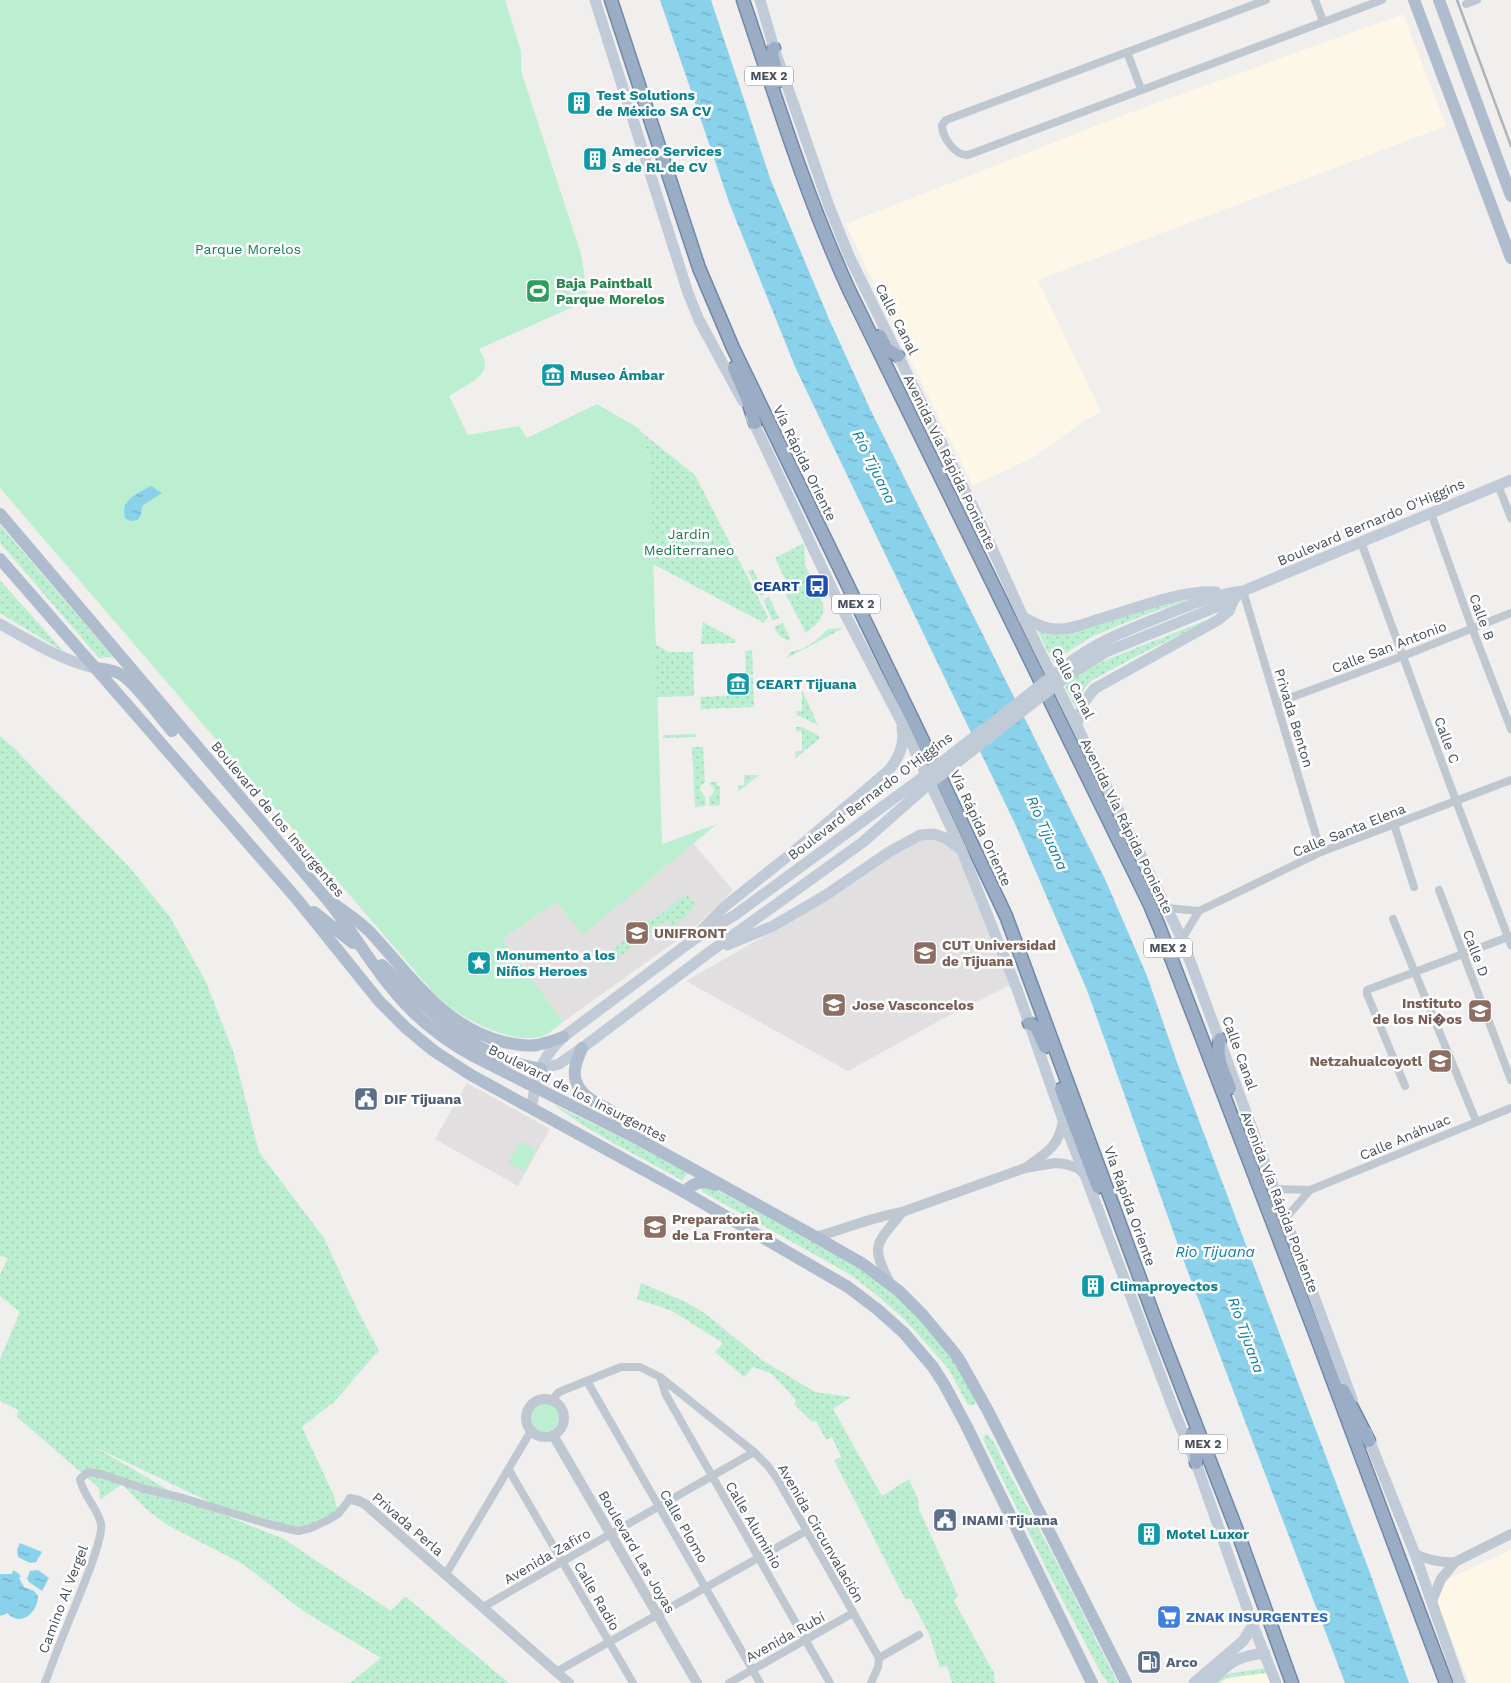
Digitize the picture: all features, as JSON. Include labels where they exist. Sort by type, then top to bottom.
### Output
[{"type":"highway","name":"Vía Rápida Oriente","points":[[611,0],[699,268],[737,357],[1006,916],[1159,1330],[1236,1528],[1292,1683]]},
{"type":"highway","name":"Avenida Vía Rápida Poniente","points":[[744,0],[794,151],[826,240],[1150,905],[1315,1333],[1446,1683]]},
{"type":"highway","points":[[774,48],[773,60],[794,133],[794,151]]},
{"type":"highway","points":[[826,240],[836,250],[887,350],[898,356]]},
{"type":"highway","points":[[699,268],[699,285],[705,304],[747,398],[755,423]]},
{"type":"highway","points":[[1029,1023],[1036,1027],[1041,1034],[1099,1189],[1113,1204]]},
{"type":"highway","points":[[1220,1039],[1218,1046],[1219,1056],[1262,1182],[1266,1207]]},
{"type":"highway","points":[[1159,1330],[1160,1344],[1196,1449],[1196,1462]]},
{"type":"highway","points":[[1315,1333],[1369,1441]]},
{"type":"main road","points":[[595,0],[688,293],[699,320],[755,423],[834,593],[900,719],[961,849],[1029,1023],[1063,1120],[1086,1175],[1176,1416],[1196,1462],[1253,1625],[1276,1683]]},
{"type":"main road","name":"Calle Canal","points":[[760,0],[774,48],[837,228],[849,256],[977,515],[1023,617],[1182,939],[1369,1441]]},
{"type":"main road","points":[[1414,0],[1511,258]]},
{"type":"main road","points":[[1439,0],[1511,196]]},
{"type":"main road","name":"Boulevard Bernardo O'Higgins","points":[[532,1108],[535,1087],[549,1052],[563,1037],[693,940],[734,915],[918,787],[1067,670],[1085,650],[1115,635],[1211,597],[1232,596],[1511,480]]},
{"type":"main road","name":"Boulevard de los Insurgentes","points":[[0,514],[327,899],[389,985],[406,1005],[434,1031],[455,1047],[640,1140],[863,1264],[891,1284],[922,1314],[960,1361],[988,1411],[1126,1683]]},
{"type":"main road","points":[[0,559],[296,898],[379,1001],[406,1028],[434,1051],[471,1075],[684,1192],[848,1287],[877,1309],[904,1334],[933,1367],[944,1384],[966,1425],[1092,1683]]},
{"type":"main road","points":[[1023,617],[1038,625],[1055,629],[1074,626],[1190,594],[1211,591],[1232,596],[1229,611],[1218,620],[1094,689],[1083,704],[1076,724]]},
{"type":"main road","points":[[0,624],[49,652],[79,664],[110,670],[122,675],[187,747],[201,758],[209,760]]},
{"type":"main road","points":[[693,940],[724,906],[813,836],[888,771],[900,756],[903,740],[900,719]]},
{"type":"main road","name":"Boulevard Bernardo O'Higgins","points":[[542,1069],[559,1064],[582,1048],[863,842],[918,787]]},
{"type":"main road","points":[[711,952],[773,926],[826,895],[890,852],[920,835],[934,834],[945,838],[961,849]]},
{"type":"main road","points":[[296,898],[383,966],[431,1014],[465,1038],[503,1059],[524,1066],[542,1069]]},
{"type":"main road","points":[[327,899],[352,916],[370,932],[436,1005],[473,1030],[497,1040],[520,1046],[536,1045],[563,1037]]},
{"type":"main road","points":[[582,1048],[576,1062],[576,1081],[590,1099],[629,1124],[640,1140]]},
{"type":"main road","points":[[684,1192],[698,1182],[708,1182],[743,1196]]},
{"type":"main road","points":[[1369,1441],[1415,1554],[1460,1683]]},
{"type":"main road","points":[[1194,1683],[1243,1641],[1253,1625]]},
{"type":"main road","points":[[1208,1683],[1229,1663],[1236,1659],[1265,1654]]},
{"type":"street","points":[[1266,0],[946,120],[942,125],[943,133],[955,151],[968,155],[1382,0]]},
{"type":"street","points":[[1315,0],[1323,22]]},
{"type":"street","points":[[1466,4],[1477,0]]},
{"type":"street","points":[[1127,52],[1141,89]]},
{"type":"street","points":[[1498,485],[1511,518]]},
{"type":"street","name":"Calle B","points":[[1431,513],[1511,730]]},
{"type":"street","name":"Calle C","points":[[1361,542],[1456,801],[1510,939]]},
{"type":"street","name":"Privada Benton","points":[[1243,591],[1321,852]]},
{"type":"street","name":"Calle San Antonio","points":[[1276,703],[1403,656],[1511,613]]},
{"type":"street","name":"Calle Santa Elena","points":[[1199,911],[1321,852],[1511,780]]},
{"type":"street","points":[[1394,824],[1414,887]]},
{"type":"street","name":"Calle D","points":[[1439,890],[1511,1080]]},
{"type":"street","points":[[1167,908],[1199,911],[1182,939]]},
{"type":"street","points":[[1393,919],[1476,1121]]},
{"type":"street","points":[[1405,1086],[1367,990],[1414,971],[1510,939]]},
{"type":"street","name":"Calle Anáhuac","points":[[1274,1189],[1310,1190],[1511,1108]]},
{"type":"street","points":[[1025,1168],[1048,1152],[1056,1143],[1061,1134],[1063,1120]]},
{"type":"street","points":[[816,1237],[885,1215],[902,1212],[1025,1168],[1060,1163],[1078,1168],[1086,1175]]},
{"type":"street","name":"Calle Anáhuac","points":[[1285,1219],[1310,1190]]},
{"type":"street","points":[[891,1284],[879,1263],[879,1242],[902,1212]]},
{"type":"street","name":"Avenida Circunvalación","points":[[552,1400],[559,1392],[621,1367],[634,1366],[646,1369],[660,1377],[754,1452],[768,1466],[879,1658]]},
{"type":"street","name":"Calle Aluminio","points":[[660,1377],[666,1395],[830,1683]]},
{"type":"street","name":"Calle Plomo","points":[[587,1381],[760,1683]]},
{"type":"street","points":[[540,1399],[552,1400],[561,1408],[564,1420],[558,1431],[553,1435],[542,1436],[531,1431],[526,1421],[527,1410],[540,1399]]},
{"type":"street","points":[[446,1574],[531,1431]]},
{"type":"street","name":"Boulevard Las Joyas","points":[[553,1435],[697,1683]]},
{"type":"street","name":"Avenida Zafiro","points":[[483,1606],[754,1452]]},
{"type":"street","name":"Calle Radio","points":[[509,1470],[633,1683]]},
{"type":"street","name":"Camino Al Vergel","points":[[45,1683],[92,1562],[99,1537],[101,1525],[82,1488],[80,1480],[88,1472],[101,1474],[145,1489],[183,1498],[268,1524],[298,1530],[311,1528],[328,1520],[338,1514],[350,1499]]},
{"type":"street","name":"Privada Perla","points":[[350,1499],[360,1500],[365,1504],[569,1683]]},
{"type":"street","points":[[556,1672],[806,1531]]},
{"type":"street","points":[[1415,1554],[1434,1561],[1455,1562],[1511,1534]]},
{"type":"street","points":[[1432,1601],[1441,1579],[1455,1562]]},
{"type":"street","name":"Avenida Rubí","points":[[729,1683],[853,1613]]},
{"type":"street","points":[[871,1683],[878,1667],[879,1658],[919,1635]]},
{"type":"shaded area","points":[[1403,14],[1446,126],[1038,280],[1101,412],[1087,419],[1034,457],[973,486],[897,334],[846,224],[1121,116]]},
{"type":"shaded area","points":[[920,836],[942,838],[962,857],[1017,982],[946,1017],[848,1071],[686,981],[787,923]]},
{"type":"shaded area","name":"UNIFRONT","points":[[693,843],[733,890],[693,929],[563,1022],[503,939],[556,902],[583,935]]},
{"type":"shaded area","points":[[467,1083],[550,1129],[518,1186],[435,1139]]},
{"type":"shaded area","points":[[1511,1550],[1511,1683],[1469,1683],[1438,1605],[1438,1595],[1443,1585],[1452,1577]]},
{"type":"shaded area","points":[[1265,1668],[1271,1683],[1211,1683],[1220,1675]]},
{"type":"green space","name":"Parque Morelos","points":[[0,0],[505,0],[521,51],[521,71],[581,254],[588,300],[479,349],[485,361],[482,373],[472,382],[449,396],[468,435],[519,426],[527,438],[597,404],[640,429],[650,460],[662,844],[717,824],[583,935],[556,902],[503,939],[563,1022],[546,1035],[530,1038],[519,1037],[484,1027],[448,1006],[433,992],[0,488]]},
{"type":"green space","name":"Jardin Mediterraneo","points":[[641,432],[695,475],[768,617],[764,623],[653,564],[650,460]]},
{"type":"green space","points":[[0,525],[114,658],[99,658],[0,543]]},
{"type":"green space","points":[[804,543],[805,565],[824,609],[819,621],[806,633],[784,591],[797,584],[792,585],[790,581],[787,583],[775,558]]},
{"type":"green space","points":[[753,569],[765,594],[760,596],[748,571]]},
{"type":"green space","points":[[0,580],[64,652],[0,613]]},
{"type":"green space","points":[[769,597],[779,618],[773,621],[763,600]]},
{"type":"green space","points":[[1194,598],[1147,614],[1093,636],[1069,651],[1054,664],[1035,626],[1051,631]]},
{"type":"green space","points":[[1217,616],[1091,681],[1075,707],[1065,685],[1079,674],[1103,661]]},
{"type":"green space","points":[[703,622],[736,640],[735,643],[701,644]]},
{"type":"green space","points":[[783,623],[791,641],[780,636],[774,627]]},
{"type":"green space","points":[[844,628],[787,658],[790,652],[802,649],[814,642],[828,629]]},
{"type":"green space","points":[[655,644],[669,652],[693,652],[694,696],[657,697]]},
{"type":"green space","points":[[752,650],[753,675],[746,675],[745,651]]},
{"type":"green space","points":[[744,677],[753,677],[754,707],[701,709],[700,697],[745,695]]},
{"type":"green space","points":[[802,690],[818,725],[797,715],[796,711],[802,711]]},
{"type":"green space","points":[[796,727],[802,727],[820,738],[795,759],[796,751],[802,751],[802,731],[796,731]]},
{"type":"green space","points":[[696,734],[696,737],[663,738],[663,735]]},
{"type":"green space","points":[[0,736],[13,747],[130,868],[170,917],[206,982],[234,1054],[259,1152],[324,1238],[379,1351],[334,1402],[302,1427],[334,1496],[338,1511],[327,1519],[298,1530],[241,1517],[95,1447],[182,1498],[284,1539],[391,1611],[405,1596],[509,1683],[350,1683],[381,1658],[303,1611],[243,1564],[167,1525],[145,1508],[122,1484],[100,1500],[99,1488],[17,1417],[18,1410],[0,1401],[0,1359],[20,1312],[0,1296],[0,1274],[8,1258],[0,1256]]},
{"type":"green space","points":[[692,747],[703,747],[705,782],[700,790],[705,797],[706,806],[695,807]]},
{"type":"green space","points":[[744,775],[759,775],[738,792],[738,785],[744,785]]},
{"type":"green space","points":[[709,782],[717,782],[717,786],[720,786],[720,805],[709,806],[709,797],[713,794],[714,789]]},
{"type":"green space","points":[[685,894],[696,904],[688,915],[672,927],[666,920],[608,966],[603,958],[649,919],[654,920]]},
{"type":"green space","points":[[554,1105],[692,1172],[685,1176],[683,1181],[601,1136]]},
{"type":"green space","points":[[521,1141],[536,1150],[524,1172],[508,1163]]},
{"type":"green space","points":[[705,1184],[854,1263],[892,1292],[914,1311],[949,1353],[976,1401],[975,1405],[968,1405],[948,1368],[905,1320],[879,1297],[851,1275],[703,1192],[701,1188]]},
{"type":"green space","points":[[641,1283],[686,1302],[706,1314],[762,1360],[815,1392],[851,1397],[833,1409],[882,1496],[909,1479],[918,1499],[919,1509],[958,1596],[954,1601],[994,1673],[995,1683],[952,1683],[947,1666],[940,1667],[929,1634],[910,1598],[905,1599],[834,1460],[841,1457],[832,1437],[826,1440],[816,1421],[812,1422],[794,1404],[796,1400],[772,1374],[753,1367],[744,1377],[715,1352],[723,1343],[672,1311],[637,1299]]},
{"type":"green space","points":[[544,1402],[555,1406],[559,1417],[555,1428],[544,1432],[533,1428],[529,1417],[533,1406]]},
{"type":"green space","points":[[987,1434],[997,1448],[1118,1683],[1108,1683],[1102,1675],[1052,1580],[983,1439]]},
{"type":"green space","points":[[1265,1668],[1267,1673],[1226,1678],[1220,1683],[1212,1683],[1220,1675]]},
{"type":"water","name":"Rio Tijuana","points":[[660,0],[711,0],[771,181],[829,319],[870,409],[1105,879],[1147,976],[1178,1065],[1370,1573],[1409,1683],[1345,1683],[1183,1259],[1087,990],[1017,828],[796,369],[730,205]]},
{"type":"water","points":[[151,486],[162,493],[142,506],[138,520],[131,521],[126,519],[124,508],[127,503],[135,495]]},
{"type":"water","points":[[20,1543],[42,1552],[36,1562],[30,1563],[18,1557],[17,1550]]},
{"type":"water","points":[[13,1570],[21,1576],[19,1578],[24,1587],[34,1591],[38,1596],[32,1612],[28,1616],[18,1619],[7,1613],[0,1616],[0,1574],[12,1574]]},
{"type":"water","points":[[38,1570],[49,1578],[42,1591],[27,1579],[30,1571]]},
{"type":"railway","points":[[1457,0],[1511,146]]},
{"type":"place","name":"Test Solutions de México SA CV","points":[[579,103]]},
{"type":"place","name":"Ameco Services S de RL de CV","points":[[595,159]]},
{"type":"place","name":"Baja Paintball Parque Morelos","points":[[538,291]]},
{"type":"place","name":"Museo Ámbar","points":[[553,375]]},
{"type":"place","name":"CEART","points":[[817,586]]},
{"type":"place","name":"CEART Tijuana","points":[[738,684]]},
{"type":"place","name":"UNIFRONT","points":[[637,933]]},
{"type":"place","name":"CUT Universidad de Tijuana","points":[[925,953]]},
{"type":"place","name":"Monumento a los Niños Heroes","points":[[479,963]]},
{"type":"place","name":"Jose Vasconcelos","points":[[834,1005]]},
{"type":"place","name":"Instituto de los Ni�os","points":[[1480,1011]]},
{"type":"place","name":"Netzahualcoyotl","points":[[1440,1061]]},
{"type":"place","name":"DIF Tijuana","points":[[366,1099]]},
{"type":"place","name":"Preparatoria de La Frontera","points":[[655,1227]]},
{"type":"place","name":"Climaproyectos","points":[[1093,1286]]},
{"type":"place","name":"INAMI Tijuana","points":[[945,1520]]},
{"type":"place","name":"Motel Luxor","points":[[1149,1534]]},
{"type":"place","name":"ZNAK INSURGENTES","points":[[1169,1617]]},
{"type":"place","name":"Arco","points":[[1149,1662]]},
{"type":"water label","name":"Río Tijuana","points":[[874,467]]},
{"type":"water label","name":"Río Tijuana","points":[[1047,833]]},
{"type":"water label","name":"Río Tijuana","points":[[1246,1335]]}]
